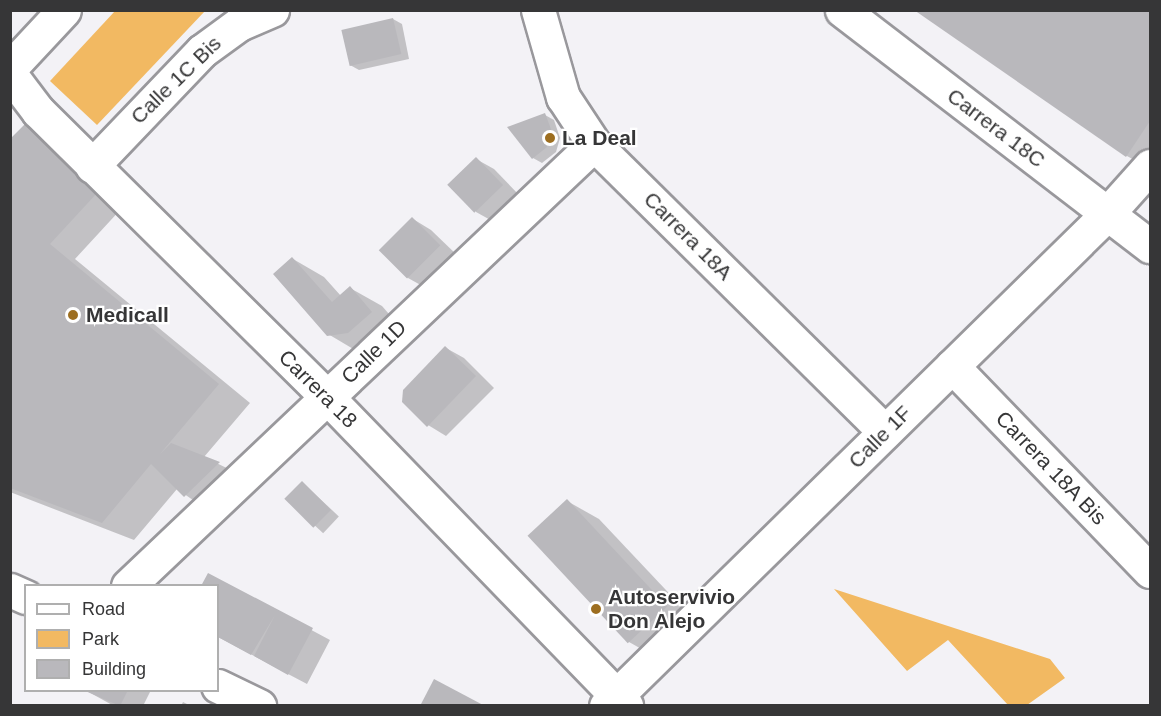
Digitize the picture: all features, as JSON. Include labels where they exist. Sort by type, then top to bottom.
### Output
[{"type":"street","points":[[10,68],[64,10]]},
{"type":"street","name":"Calle 1C Bis","points":[[92,166],[201,51],[239,24],[272,10]]},
{"type":"street","name":"Carrera 18A","points":[[538,10],[563,97],[594,144],[885,432]]},
{"type":"street","name":"Carrera 18C","points":[[842,10],[1150,246]]},
{"type":"street","name":"Carrera 18","points":[[10,74],[23,96],[327,397],[616,702]]},
{"type":"street","name":"Calle 1D","points":[[129,584],[594,144]]},
{"type":"street","name":"Calle 1F","points":[[616,702],[885,432],[1108,213],[1150,166]]},
{"type":"street","name":"Carrera 18A Bis","points":[[952,366],[1150,571]]},
{"type":"street","points":[[10,590],[24,596]]},
{"type":"street","points":[[219,686],[259,705]]},
{"type":"green space","points":[[115,11],[205,11],[97,125],[50,81]]},
{"type":"green space","points":[[834,589],[1050,659],[1065,678],[1027,705],[1008,705],[948,640],[907,671]]},
{"type":"building","points":[[914,10],[1150,10],[1150,121],[1126,157]]},
{"type":"building","points":[[393,18],[401,54],[350,66],[341,30]]},
{"type":"building","points":[[545,113],[552,132],[547,147],[532,159],[507,127]]},
{"type":"building","name":"Medicall","points":[[25,124],[98,192],[50,244],[219,384],[160,454],[171,443],[220,462],[184,497],[151,464],[102,523],[10,488],[10,139]]},
{"type":"building","points":[[476,157],[503,185],[474,213],[447,185]]},
{"type":"building","points":[[412,217],[440,245],[407,279],[379,250]]},
{"type":"building","points":[[292,257],[332,302],[350,286],[372,312],[348,333],[327,336],[273,274]]},
{"type":"building","points":[[445,346],[476,376],[427,427],[402,402],[403,390]]},
{"type":"building","points":[[302,481],[331,510],[313,528],[284,499]]},
{"type":"building","points":[[567,499],[667,607],[628,643],[528,536]]},
{"type":"building","points":[[208,573],[313,628],[288,675],[254,656],[275,615],[251,655],[219,638],[219,584],[202,584]]},
{"type":"building","points":[[434,679],[485,706],[420,706]]},
{"type":"building","points":[[88,692],[127,692],[120,706]]},
{"type":"place","name":"La Deal","points":[[550,138]]},
{"type":"place","name":"Medicall","points":[[73,315]]},
{"type":"place","name":"Autoservivio Don Alejo","points":[[596,609]]}]
